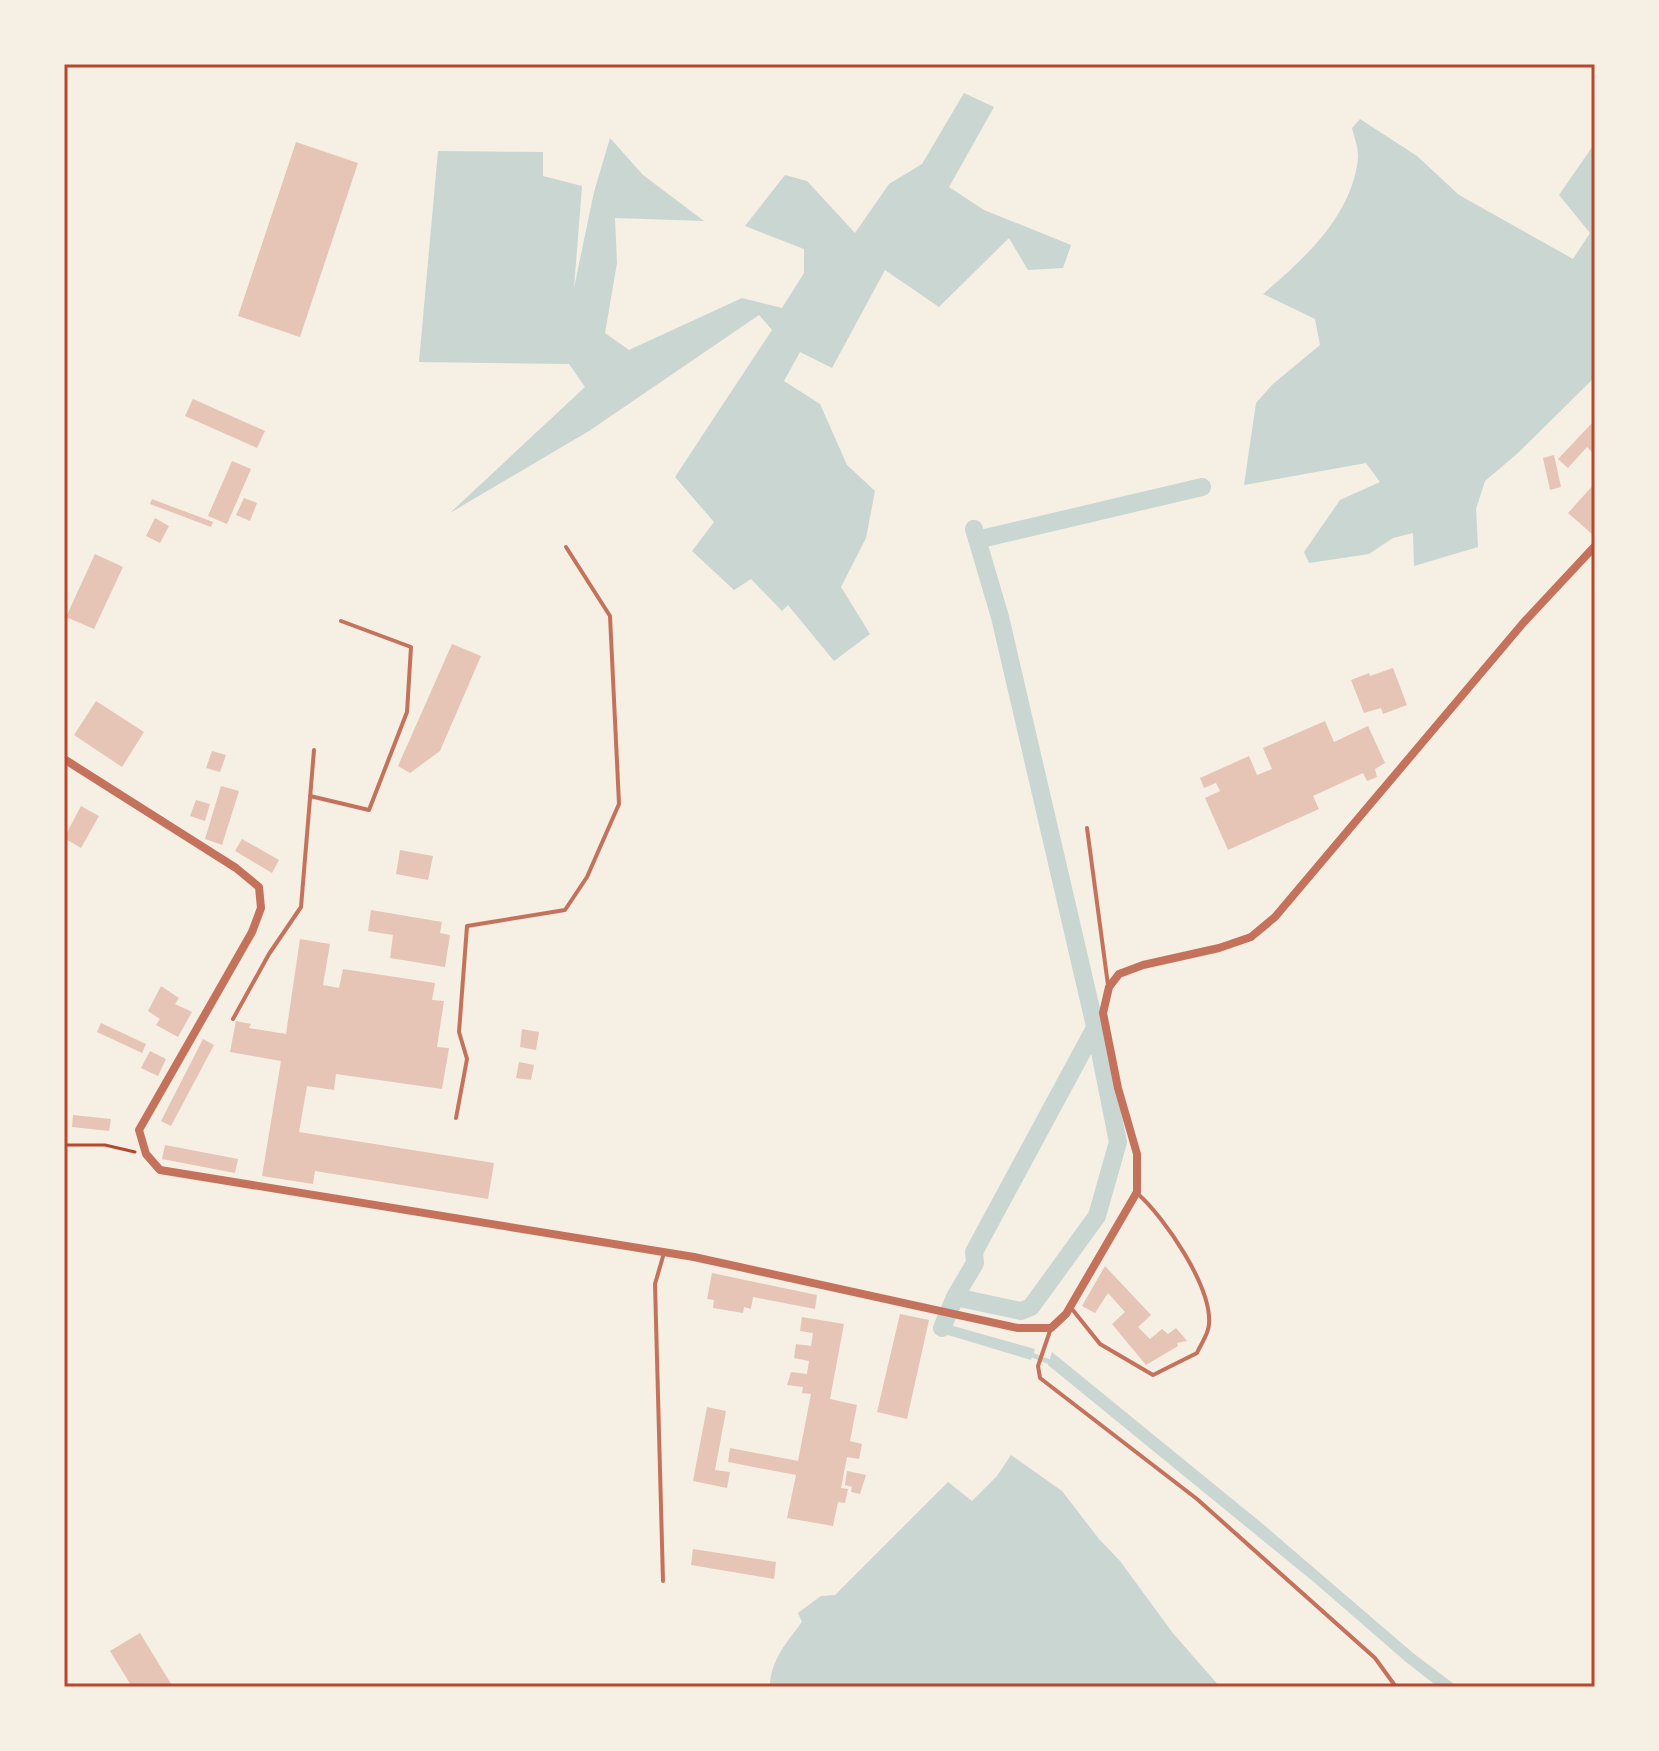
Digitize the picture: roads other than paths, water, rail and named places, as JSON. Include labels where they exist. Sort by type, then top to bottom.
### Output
[{"type":"street","points":[[64,759],[236,868],[259,887],[261,908],[252,932],[139,1130],[146,1154],[160,1170],[664,1253],[1018,1328],[1051,1328],[1070,1307],[1137,1192],[1137,1154],[1118,1088],[1103,1013],[1109,987],[1119,974],[1143,965],[1219,948],[1251,937],[1275,917],[1524,622],[1595,546]]},
{"type":"lane","points":[[456,1118],[467,1059],[459,1032],[467,926],[565,910],[587,877],[619,804],[610,616],[566,547]]},
{"type":"lane","points":[[310,796],[369,810],[407,712],[411,647],[341,621]]},
{"type":"lane","points":[[233,1019],[269,954],[301,907],[314,750]]},
{"type":"lane","points":[[1087,828],[1109,987]]},
{"type":"lane","points":[[1070,1307],[1100,1344],[1153,1375],[1197,1353],[1209,1326],[1205,1289],[1155,1209],[1137,1192]]},
{"type":"lane","points":[[663,1581],[655,1284],[664,1253]]},
{"type":"lane","points":[[1051,1328],[1038,1366],[1040,1378],[1197,1499],[1375,1658],[1396,1687]]},
{"type":"waterway","points":[[977,540],[1202,487]]},
{"type":"waterway","points":[[942,1328],[955,1297],[1021,1311],[1031,1307],[1097,1216],[1118,1142],[1094,1022],[1000,617],[974,529]]},
{"type":"waterway","points":[[955,1297],[975,1263],[974,1252],[1095,1028]]},
{"type":"waterway","points":[[1027,1353],[1055,1364]]}]
